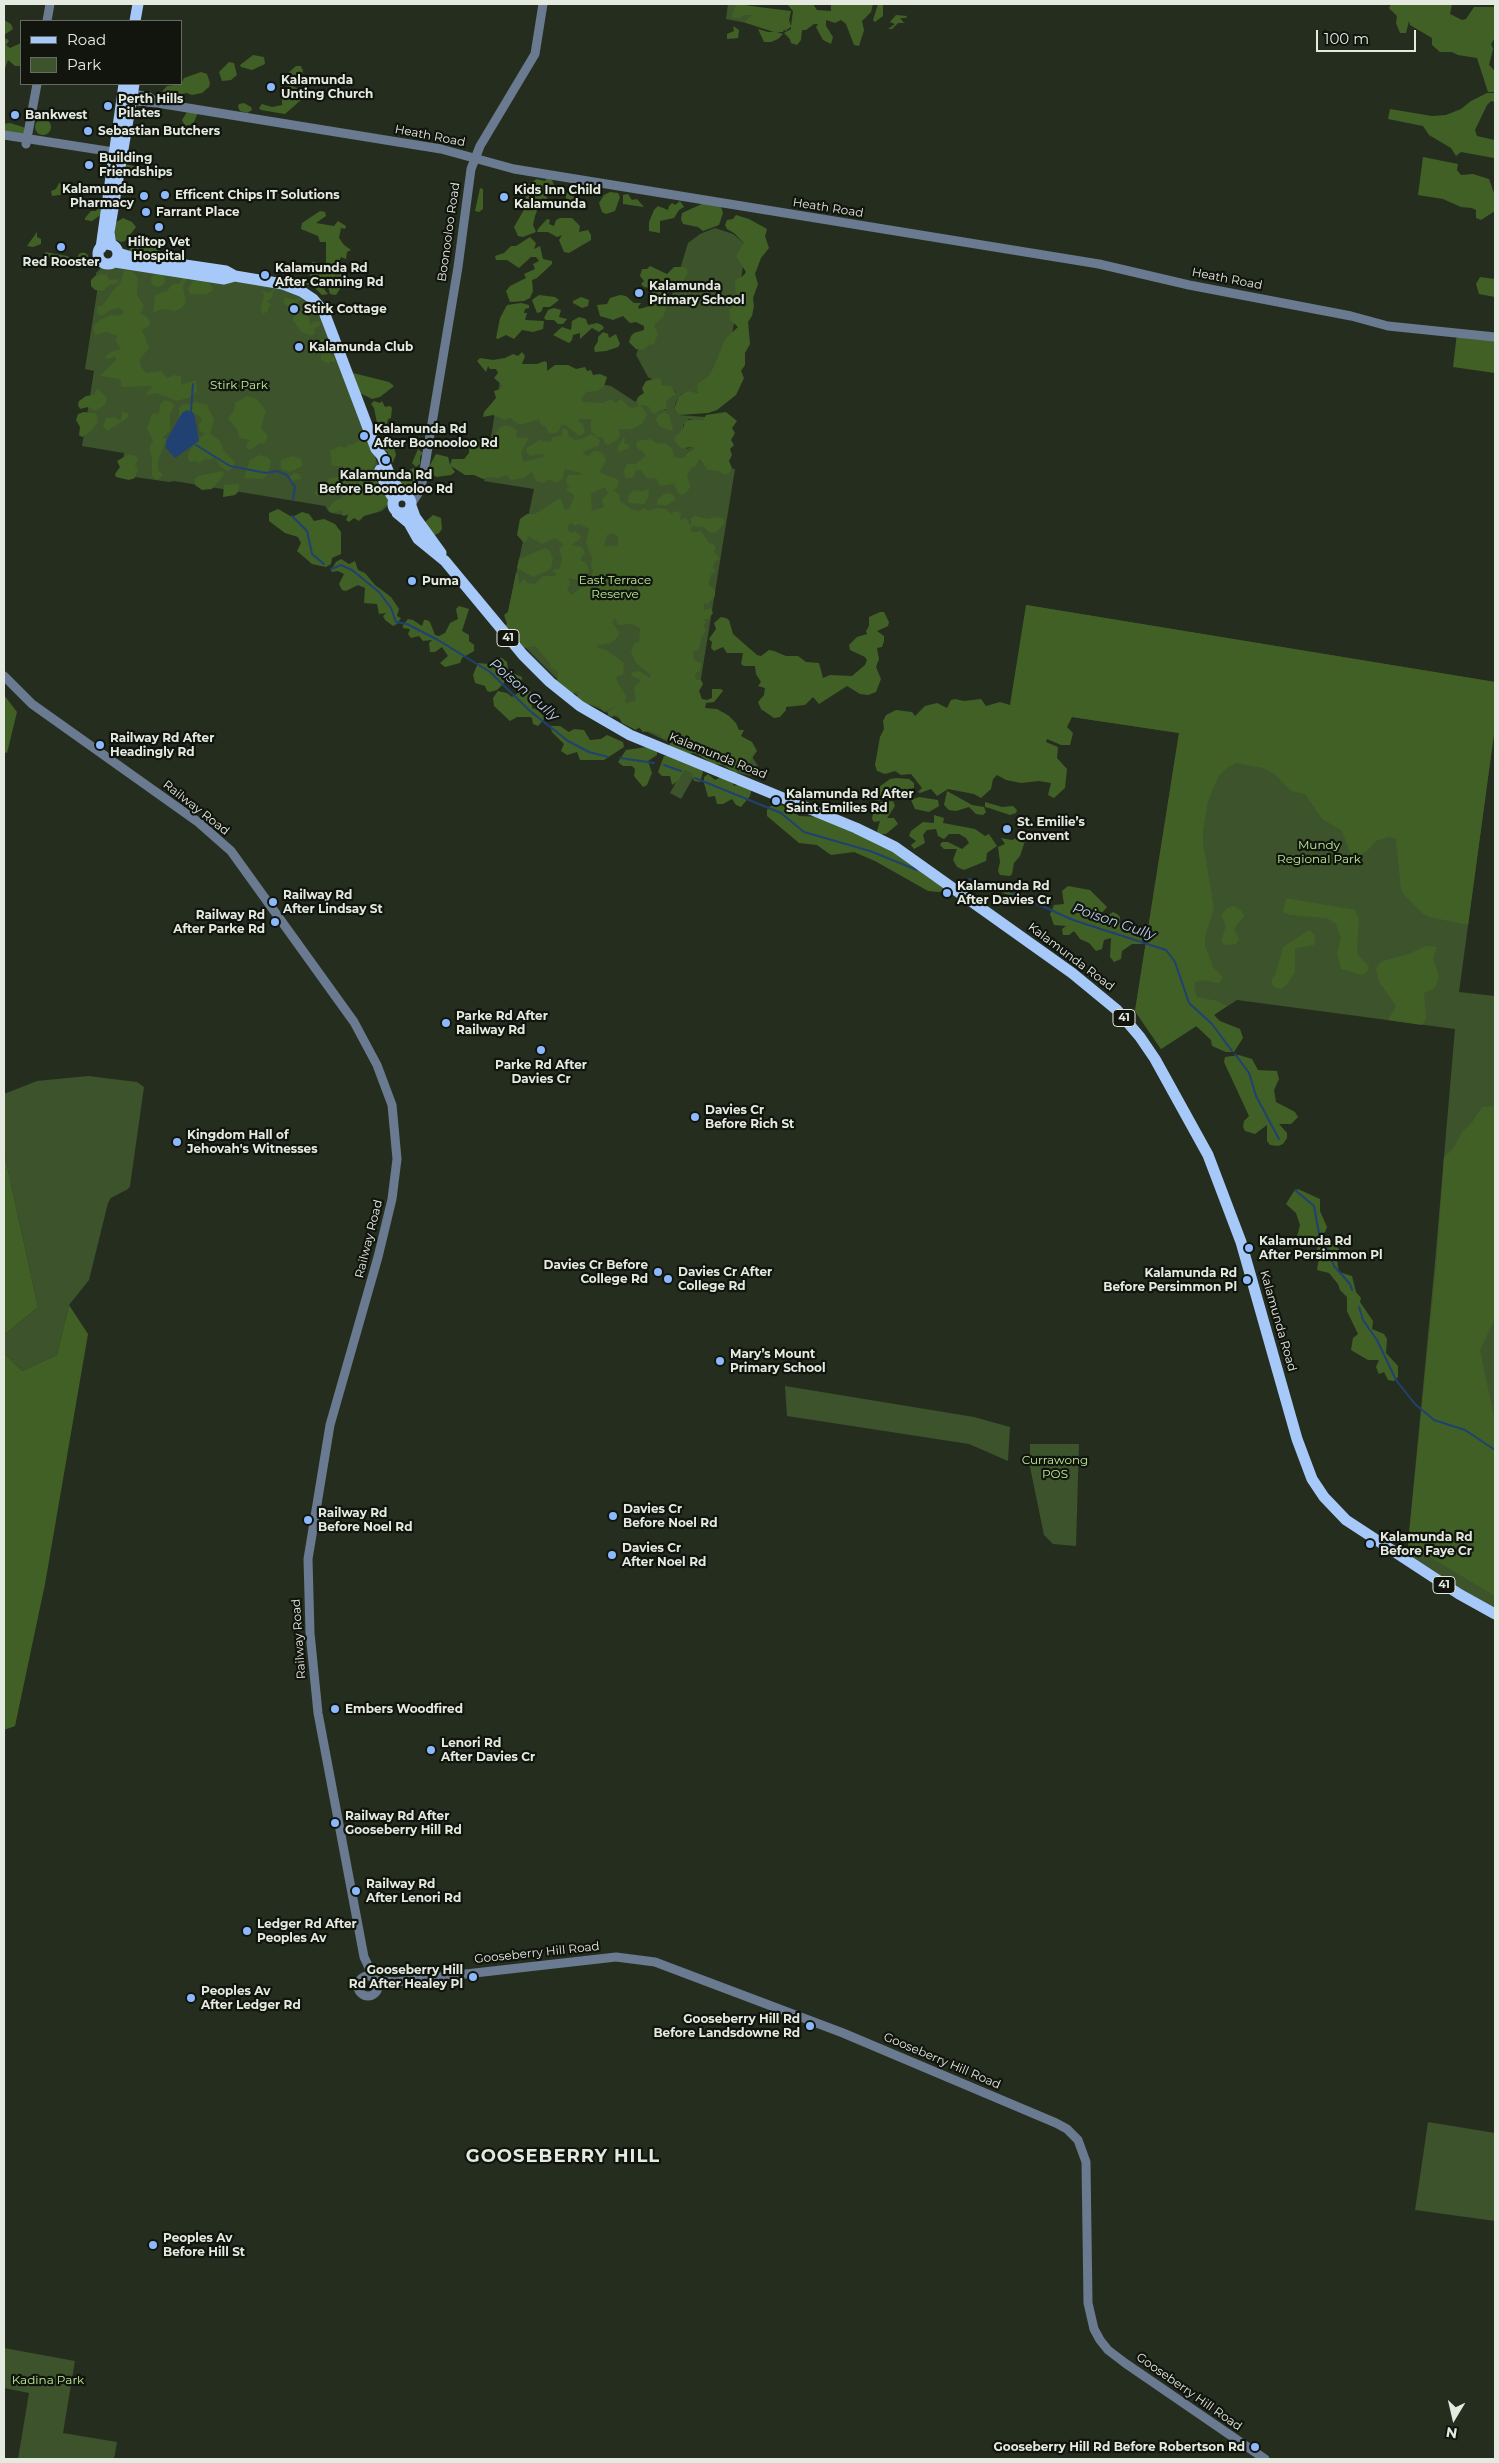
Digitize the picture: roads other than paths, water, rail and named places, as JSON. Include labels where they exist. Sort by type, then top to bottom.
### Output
[{"type":"main road","points":[[135,20],[138,4]]},
{"type":"main road","points":[[142,20],[144,4]]},
{"type":"main road","name":"41","points":[[118,156],[128,92]]},
{"type":"main road","name":"Kalamunda Road","points":[[118,156],[109,232],[111,252],[188,270],[226,271],[235,276],[293,288],[319,305],[334,336],[376,449],[381,473],[405,500],[415,518],[439,549],[445,561]]},
{"type":"main road","name":"Kalamunda Road","points":[[405,500],[392,505],[397,513],[409,523],[418,539],[445,561],[514,646],[538,670],[589,712],[630,735],[886,842],[922,864],[1072,973],[1116,1010],[1140,1037],[1156,1059],[1208,1155],[1241,1242],[1298,1439],[1312,1479],[1324,1497],[1346,1520],[1459,1594],[1495,1614]]},
{"type":"street","points":[[47,20],[50,4]]},
{"type":"street","name":"Boonooloo Road","points":[[405,500],[422,479],[458,267],[469,183],[475,158],[501,109],[535,54],[544,4]]},
{"type":"street","points":[[29,142],[37,85]]},
{"type":"street","name":"Heath Road","points":[[128,92],[149,97],[157,103],[441,149],[514,170],[1100,264],[1190,285],[1351,316],[1388,326],[1495,337]]},
{"type":"street","points":[[4,135],[29,142]]},
{"type":"street","points":[[4,140],[118,156]]},
{"type":"street","name":"Railway Road","points":[[4,676],[32,704],[198,822],[231,851],[351,1016],[377,1065],[392,1105],[397,1159],[390,1208],[328,1430],[308,1559],[311,1642],[318,1713],[364,1957],[363,1977]]},
{"type":"street","name":"Railway Road","points":[[364,1957],[375,1979]]},
{"type":"street","name":"Gooseberry Hill Road","points":[[375,1979],[395,1982],[616,1957],[655,1962],[843,2033],[1056,2123],[1078,2140],[1086,2162],[1088,2303],[1094,2328],[1100,2340],[1108,2350],[1125,2363],[1265,2459]]},
{"type":"street","points":[[363,1977],[375,1979],[378,1987],[376,1992],[367,1996],[360,1992],[358,1985],[363,1977]]},
{"type":"street","name":"Gooseberry Hill Road","points":[[376,1992],[395,1982]]},
{"type":"water","points":[[187,410],[194,413],[199,441],[175,458],[166,448],[166,441],[182,413]]},
{"type":"waterway","points":[[191,411],[193,384]]},
{"type":"waterway","points":[[196,445],[230,466],[266,473],[277,471],[287,475],[295,487],[293,500]]},
{"type":"waterway","name":"Poison Gully","points":[[292,516],[307,531],[312,554],[324,564]]},
{"type":"waterway","name":"Poison Gully","points":[[331,569],[341,565],[352,570],[379,592],[391,608],[396,622],[407,624],[438,640],[490,672],[530,711],[568,741],[589,752],[608,757]]},
{"type":"waterway","name":"Poison Gully","points":[[620,758],[654,763]]},
{"type":"waterway","points":[[664,765],[681,771]]},
{"type":"waterway","name":"Poison Gully","points":[[695,778],[781,813],[804,832],[870,851],[917,870]]},
{"type":"waterway","name":"Poison Gully","points":[[969,879],[1002,888],[1073,920],[1166,950],[1175,962],[1189,1003],[1212,1024],[1232,1051]]},
{"type":"waterway","name":"Poison Gully","points":[[1235,1054],[1249,1073],[1256,1096],[1279,1139]]},
{"type":"waterway","name":"Poison Gully","points":[[1295,1190],[1314,1206],[1320,1239]]},
{"type":"waterway","points":[[1327,1247],[1334,1266],[1350,1284],[1352,1290]]},
{"type":"waterway","name":"Poison Gully","points":[[1359,1307],[1363,1320],[1377,1340],[1396,1380],[1415,1404],[1434,1420],[1465,1430],[1495,1450]]},
{"type":"place","name":"Kalamunda Unting Church","points":[[271,87]]},
{"type":"place","name":"Perth Hills Pilates","points":[[108,106]]},
{"type":"place","name":"Bankwest","points":[[15,115]]},
{"type":"place","name":"Sebastian Butchers","points":[[88,131]]},
{"type":"place","name":"Building Friendships","points":[[89,165]]},
{"type":"place","name":"Efficent Chips IT Solutions","points":[[165,195]]},
{"type":"place","name":"Kalamunda Pharmacy","points":[[144,196]]},
{"type":"place","name":"Kids Inn Child Kalamunda","points":[[504,197]]},
{"type":"place","name":"Farrant Place","points":[[146,212]]},
{"type":"place","name":"Hiltop Vet Hospital","points":[[159,227]]},
{"type":"place","name":"Red Rooster","points":[[61,247]]},
{"type":"place","name":"Kalamunda Rd After Canning Rd","points":[[265,275]]},
{"type":"place","name":"Kalamunda Primary School","points":[[639,293]]},
{"type":"place","name":"Stirk Cottage","points":[[294,309]]},
{"type":"place","name":"Kalamunda Club","points":[[299,347]]},
{"type":"place","name":"Kalamunda Rd After Boonooloo Rd","points":[[364,436]]},
{"type":"place","name":"Kalamunda Rd Before Boonooloo Rd","points":[[386,460]]},
{"type":"place","name":"Puma","points":[[412,581]]},
{"type":"place","name":"Railway Rd After Headingly Rd","points":[[100,745]]},
{"type":"place","name":"Kalamunda Rd After Saint Emilies Rd","points":[[776,801]]},
{"type":"place","name":"St. Emilie’s Convent","points":[[1007,829]]},
{"type":"place","name":"Kalamunda Rd After Davies Cr","points":[[947,893]]},
{"type":"place","name":"Railway Rd After Lindsay St","points":[[273,902]]},
{"type":"place","name":"Railway Rd After Parke Rd","points":[[275,922]]},
{"type":"place","name":"Parke Rd After Railway Rd","points":[[446,1023]]},
{"type":"place","name":"Parke Rd After Davies Cr","points":[[541,1050]]},
{"type":"place","name":"Davies Cr Before Rich St","points":[[695,1117]]},
{"type":"place","name":"Kingdom Hall of Jehovah's Witnesses","points":[[177,1142]]},
{"type":"place","name":"Kalamunda Rd After Persimmon Pl","points":[[1249,1248]]},
{"type":"place","name":"Davies Cr Before College Rd","points":[[658,1272]]},
{"type":"place","name":"Davies Cr After College Rd","points":[[668,1279]]},
{"type":"place","name":"Kalamunda Rd Before Persimmon Pl","points":[[1247,1280]]},
{"type":"place","name":"Mary’s Mount Primary School","points":[[720,1361]]},
{"type":"place","name":"Davies Cr Before Noel Rd","points":[[613,1516]]},
{"type":"place","name":"Railway Rd Before Noel Rd","points":[[308,1520]]},
{"type":"place","name":"Kalamunda Rd Before Faye Cr","points":[[1370,1544]]},
{"type":"place","name":"Davies Cr After Noel Rd","points":[[612,1555]]},
{"type":"place","name":"Embers Woodfired","points":[[335,1709]]},
{"type":"place","name":"Lenori Rd After Davies Cr","points":[[431,1750]]},
{"type":"place","name":"Railway Rd After Gooseberry Hill Rd","points":[[335,1823]]},
{"type":"place","name":"Railway Rd After Lenori Rd","points":[[356,1891]]},
{"type":"place","name":"Ledger Rd After Peoples Av","points":[[247,1931]]},
{"type":"place","name":"Gooseberry Hill Rd After Healey Pl","points":[[473,1977]]},
{"type":"place","name":"Peoples Av After Ledger Rd","points":[[191,1998]]},
{"type":"place","name":"Gooseberry Hill Rd Before Landsdowne Rd","points":[[810,2026]]},
{"type":"place","name":"Peoples Av Before Hill St","points":[[153,2245]]},
{"type":"place","name":"Gooseberry Hill Rd Before Robertson Rd","points":[[1255,2447]]},
{"type":"district","name":"GOOSEBERRY HILL","points":[[563,2157]]},
{"type":"park label","name":"Stirk Park","points":[[239,385]]},
{"type":"park label","name":"East Terrace Reserve","points":[[615,587]]},
{"type":"park label","name":"Mundy Regional Park","points":[[1319,852]]},
{"type":"park label","name":"Currawong POS","points":[[1055,1467]]},
{"type":"park label","name":"Kadina Park","points":[[48,2380]]}]
